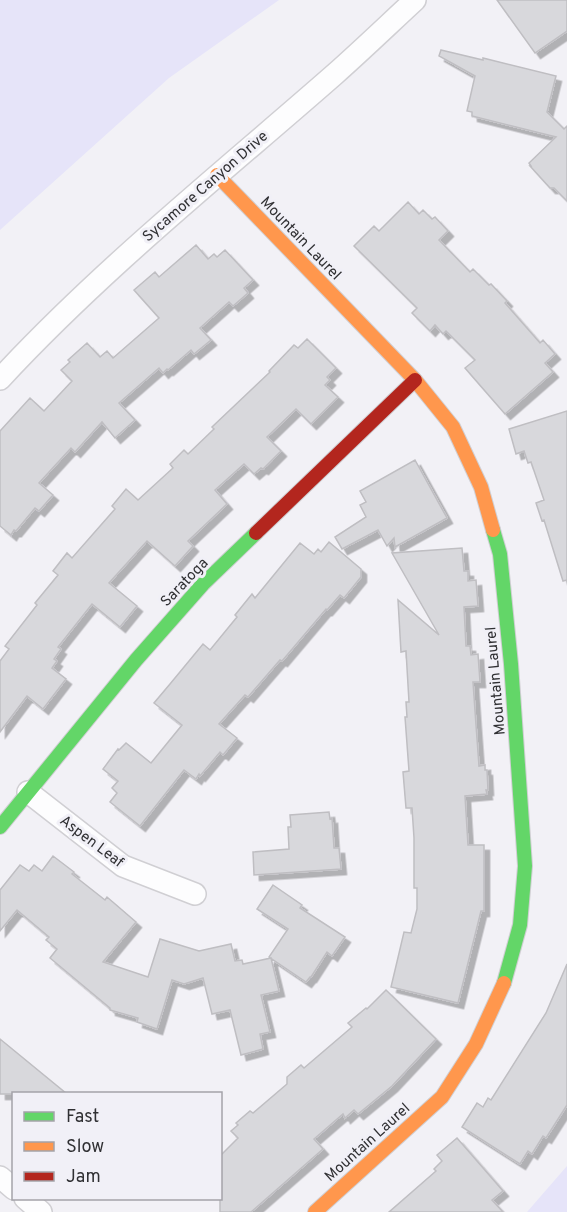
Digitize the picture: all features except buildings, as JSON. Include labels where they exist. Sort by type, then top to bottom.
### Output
[{"type":"street","name":"Sycamore Canyon Drive","points":[[0,378],[93,285],[335,74],[415,0]]},
{"type":"street","name":"Mountain Laurel","points":[[217,175],[414,380],[453,427],[481,487],[500,554],[511,664],[525,866],[520,925],[503,988],[476,1044],[442,1097],[315,1212]]},
{"type":"street","name":"Saratoga","points":[[0,827],[136,660],[203,584],[414,380]]},
{"type":"street","name":"Aspen Leaf","points":[[28,792],[123,866],[195,894]]},
{"type":"street","points":[[0,1177],[12,1187]]},
{"type":"street","points":[[27,1200],[41,1212]]},
{"type":"shaded area","points":[[0,0],[279,0],[169,78],[0,230]]},
{"type":"shaded area","points":[[567,1166],[567,1212],[527,1212]]},
{"type":"traffic: fast","points":[[493,530],[500,554],[511,664],[525,866],[520,925],[504,983]]},
{"type":"traffic: fast","points":[[0,827],[136,660],[203,584],[256,533]]},
{"type":"traffic: slow","points":[[217,175],[415,380],[453,427],[481,487],[493,530]]},
{"type":"traffic: slow","points":[[315,1212],[442,1097],[476,1044],[504,983]]},
{"type":"traffic: jam","points":[[256,533],[415,380]]}]
